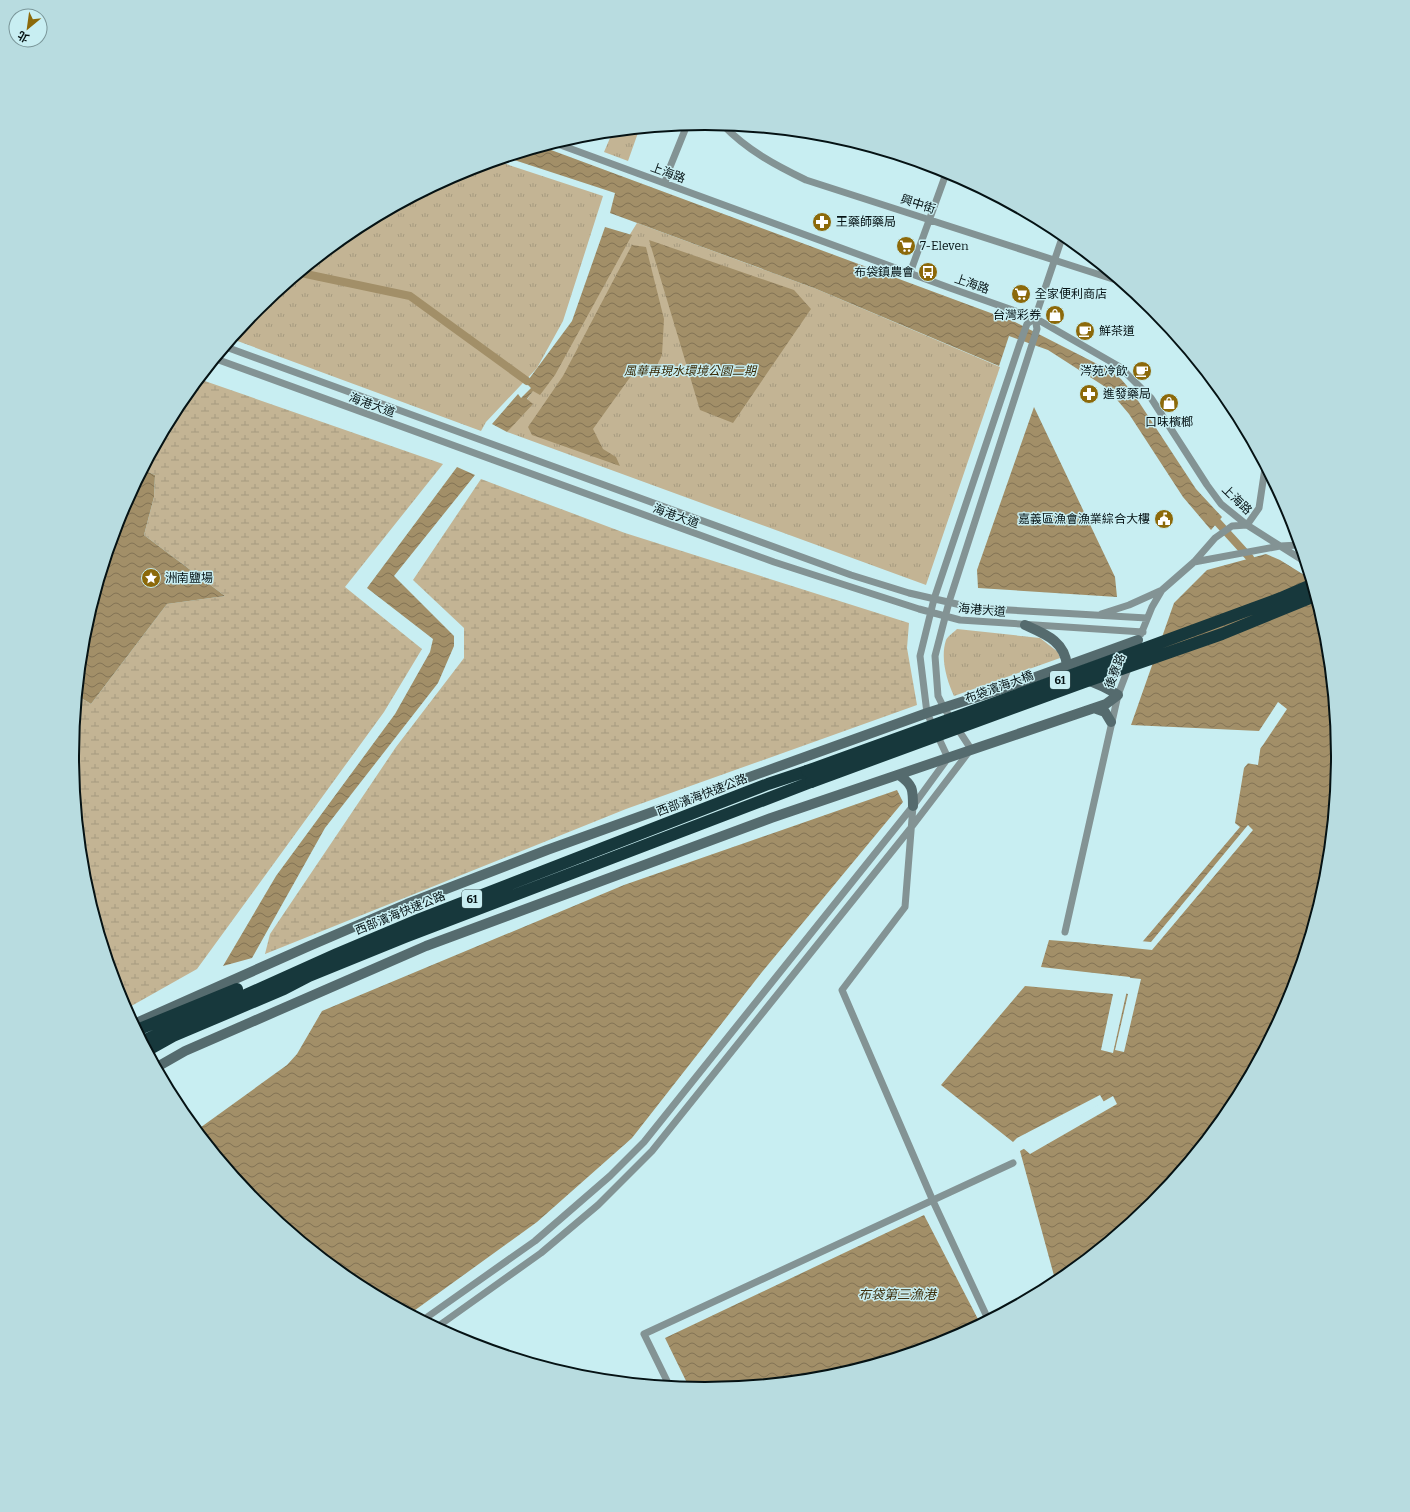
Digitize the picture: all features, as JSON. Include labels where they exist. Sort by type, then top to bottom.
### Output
[{"type":"highway","name":"布袋濱海大橋","points":[[809,777],[1105,663],[1282,598],[1308,586]]},
{"type":"highway","name":"布袋濱海大橋","points":[[809,777],[1222,634],[1311,598]]},
{"type":"highway","name":"西部濱海快速公路","points":[[147,1039],[336,954],[484,894],[768,784],[809,777]]},
{"type":"highway","name":"西部濱海快速公路","points":[[152,1048],[173,1036],[284,989],[309,976],[809,777]]},
{"type":"highway","points":[[142,1028],[280,972],[336,954]]},
{"type":"highway","points":[[154,1052],[284,989]]},
{"type":"street","points":[[665,183],[685,130]]},
{"type":"street","name":"興中街","points":[[729,131],[746,146],[770,163],[806,180],[1109,278]]},
{"type":"street","name":"上海路","points":[[564,146],[1035,318],[1120,367],[1138,383],[1151,398],[1221,504],[1246,525],[1299,558]]},
{"type":"street","points":[[910,273],[944,178]]},
{"type":"street","points":[[971,749],[944,708],[938,696],[934,656],[949,602],[1037,329],[1035,318],[1061,241]]},
{"type":"street","points":[[948,758],[927,713],[920,656],[934,599],[1020,342],[1027,324],[1035,318]]},
{"type":"street","name":"海港大道","points":[[230,348],[851,575],[909,593],[974,608],[1147,618]]},
{"type":"street","name":"海港大道","points":[[220,360],[774,562],[930,612],[960,620],[1025,624],[1140,636]]},
{"type":"street","points":[[1246,525],[1259,508],[1264,475]]},
{"type":"street","name":"後寮路","points":[[1065,932],[1118,695],[1147,618],[1162,590],[1194,562],[1216,538],[1232,526],[1246,525]]},
{"type":"street","points":[[1194,562],[1280,546],[1294,545]]},
{"type":"street","points":[[1095,616],[1129,605],[1162,590]]},
{"type":"street","points":[[1025,624],[1050,636],[1066,654],[1067,666]]},
{"type":"street","points":[[139,1022],[307,947],[415,902],[642,815],[927,713],[1067,666],[1140,636]]},
{"type":"street","points":[[161,1065],[186,1051],[426,946],[771,818],[1106,704],[1118,695],[1101,684],[1062,674],[1047,673]]},
{"type":"street","points":[[1094,708],[1105,712],[1111,722]]},
{"type":"street","points":[[442,1323],[541,1253],[598,1205],[652,1151],[910,830],[971,749]]},
{"type":"street","points":[[428,1317],[535,1241],[610,1176],[644,1142],[913,806],[948,758]]},
{"type":"street","points":[[899,775],[908,781],[913,790],[905,907],[842,990],[933,1201],[986,1315]]},
{"type":"street","points":[[667,1381],[644,1334],[1013,1163]]},
{"type":"green space","points":[[638,134],[628,161],[604,152],[610,138]]},
{"type":"green space","points":[[504,163],[603,196],[563,321],[537,368],[486,422],[481,431],[236,341],[262,313],[292,285],[324,259],[357,236],[392,214],[428,195],[465,178]]},
{"type":"green space","name":"風華再現水環境公園二期","points":[[637,223],[814,288],[1000,367],[926,585],[507,432]]},
{"type":"green space","points":[[204,381],[443,464],[345,587],[422,649],[384,712],[197,969],[132,1006],[112,957],[100,918],[84,838],[80,797],[79,756],[82,698],[91,704],[167,604],[225,596],[144,535],[154,497],[155,475],[148,472],[163,443]]},
{"type":"green space","points":[[481,479],[625,533],[909,623],[907,648],[917,705],[626,809],[265,954],[270,934],[396,747],[464,658],[464,628],[413,580]]},
{"type":"green space","points":[[957,629],[1040,638],[1058,652],[1060,658],[954,696],[945,669],[944,647],[946,640]]},
{"type":"water","points":[[550,149],[1015,322],[1107,369],[1121,379],[1133,393],[1196,489],[1222,517],[1211,530],[1183,497],[1129,414],[1107,388],[1048,350],[1009,336],[999,366],[814,288],[610,213],[615,193],[514,160]]},
{"type":"water","points":[[605,227],[632,235],[555,375],[540,395],[533,391],[527,399],[533,404],[507,432],[492,424],[518,394],[521,398],[531,388],[526,383],[572,321]]},
{"type":"water","points":[[649,240],[794,290],[811,309],[733,423],[700,410]]},
{"type":"water","points":[[632,245],[646,247],[664,319],[662,355],[655,369],[641,362],[593,429],[603,449],[616,457],[620,466],[532,435],[528,427],[563,376]]},
{"type":"water","points":[[1034,407],[1115,577],[1117,597],[978,588],[977,570]]},
{"type":"water","points":[[457,467],[475,475],[394,576],[454,636],[454,646],[438,683],[325,828],[252,958],[223,966],[276,876],[395,714],[430,652],[433,639],[367,588]]},
{"type":"water","name":"洲南鹽場","points":[[148,472],[155,475],[154,497],[144,535],[225,596],[167,604],[91,704],[82,698],[91,634],[100,594],[112,555],[127,516]]},
{"type":"water","points":[[1266,554],[1280,560],[1304,575],[1319,634],[1326,674],[1330,715],[1330,797],[1326,838],[1319,878],[1310,918],[1298,957],[1283,996],[1247,1069],[1225,1104],[1202,1137],[1176,1169],[1148,1199],[1118,1227],[1086,1253],[1054,1275],[1020,1151],[1104,1102],[1100,1095],[1017,1138],[1013,1142],[941,1085],[1025,986],[1113,994],[1101,1050],[1113,1053],[1130,977],[1041,967],[1049,940],[1138,947],[1240,827],[1235,823],[1244,768],[1263,745],[1287,709],[1278,702],[1259,731],[1131,725],[1174,603],[1207,570]]},
{"type":"water","points":[[897,790],[903,802],[762,972],[632,1138],[537,1222],[415,1310],[392,1298],[357,1276],[324,1253],[292,1227],[262,1199],[234,1169],[201,1127],[287,1065],[297,1054],[322,1011],[624,885]]},
{"type":"water","name":"布袋第三漁港","points":[[924,1215],[978,1319],[945,1334],[906,1349],[867,1361],[787,1377],[746,1381],[686,1382],[665,1338]]},
{"type":"pier","points":[[1261,744],[1258,765],[1246,763]]},
{"type":"pier","points":[[1248,825],[1253,830],[1152,950],[1085,943],[1085,941],[1137,945],[1140,941],[1151,942]]},
{"type":"pier","points":[[1057,970],[1141,979],[1124,1052],[1115,1050],[1128,994],[1124,993],[1128,978]]},
{"type":"pier","points":[[1113,1096],[1117,1104],[1030,1154],[1023,1148]]},
{"type":"waterway","points":[[306,274],[410,296],[527,381]]},
{"type":"waterway","points":[[1211,515],[1250,558]]},
{"type":"place","name":"王藥師藥局","points":[[822,222]]},
{"type":"place","name":"7-Eleven","points":[[906,246]]},
{"type":"place","name":"布袋鎮農會","points":[[928,272]]},
{"type":"place","name":"全家便利商店","points":[[1021,294]]},
{"type":"place","name":"台灣彩券","points":[[1055,315]]},
{"type":"place","name":"鮮茶道","points":[[1085,331]]},
{"type":"place","name":"涔苑冷飲","points":[[1142,371]]},
{"type":"place","name":"進發藥局","points":[[1089,394]]},
{"type":"place","name":"口味檳榔","points":[[1169,403]]},
{"type":"place","name":"嘉義區漁會漁業綜合大樓","points":[[1164,519]]},
{"type":"place","name":"洲南鹽場","points":[[151,578]]}]
